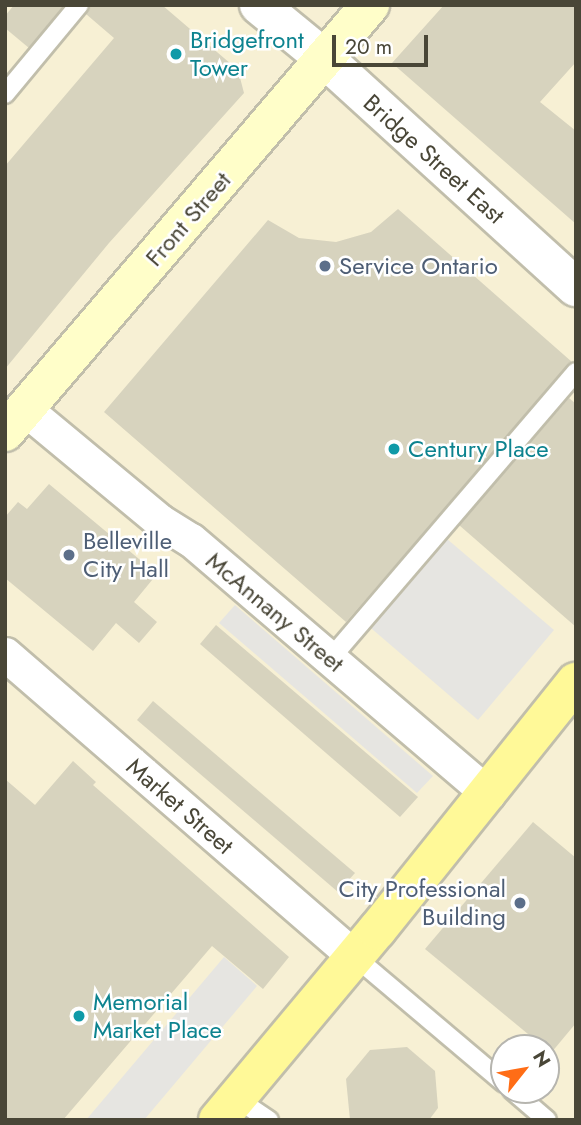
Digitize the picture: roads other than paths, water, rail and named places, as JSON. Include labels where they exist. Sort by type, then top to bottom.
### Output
[{"type":"main road","name":"Front Street","points":[[15,421],[370,5]]},
{"type":"main road","points":[[227,1109],[355,957],[576,682]]},
{"type":"street","name":"Bridge Street East","points":[[259,5],[325,60],[576,287]]},
{"type":"street","name":"McAnnany Street","points":[[15,421],[160,522],[191,540],[488,794]]},
{"type":"street","name":"Market Street","points":[[5,654],[355,957]]},
{"type":"lane","points":[[5,94],[79,5]]},
{"type":"lane","points":[[330,659],[576,372]]},
{"type":"lane","points":[[355,957],[490,1071]]},
{"type":"lane","points":[[528,1104],[547,1120]]},
{"type":"lane","points":[[227,1109],[269,1120]]},
{"type":"place","name":"Bridgefront Tower","points":[[176,54]]},
{"type":"place","name":"Service Ontario","points":[[325,266]]},
{"type":"place","name":"Century Place","points":[[394,449]]},
{"type":"place","name":"Belleville City Hall","points":[[69,555]]},
{"type":"place","name":"City Professional Building","points":[[520,903]]},
{"type":"place","name":"Memorial Market Place","points":[[79,1016]]}]
